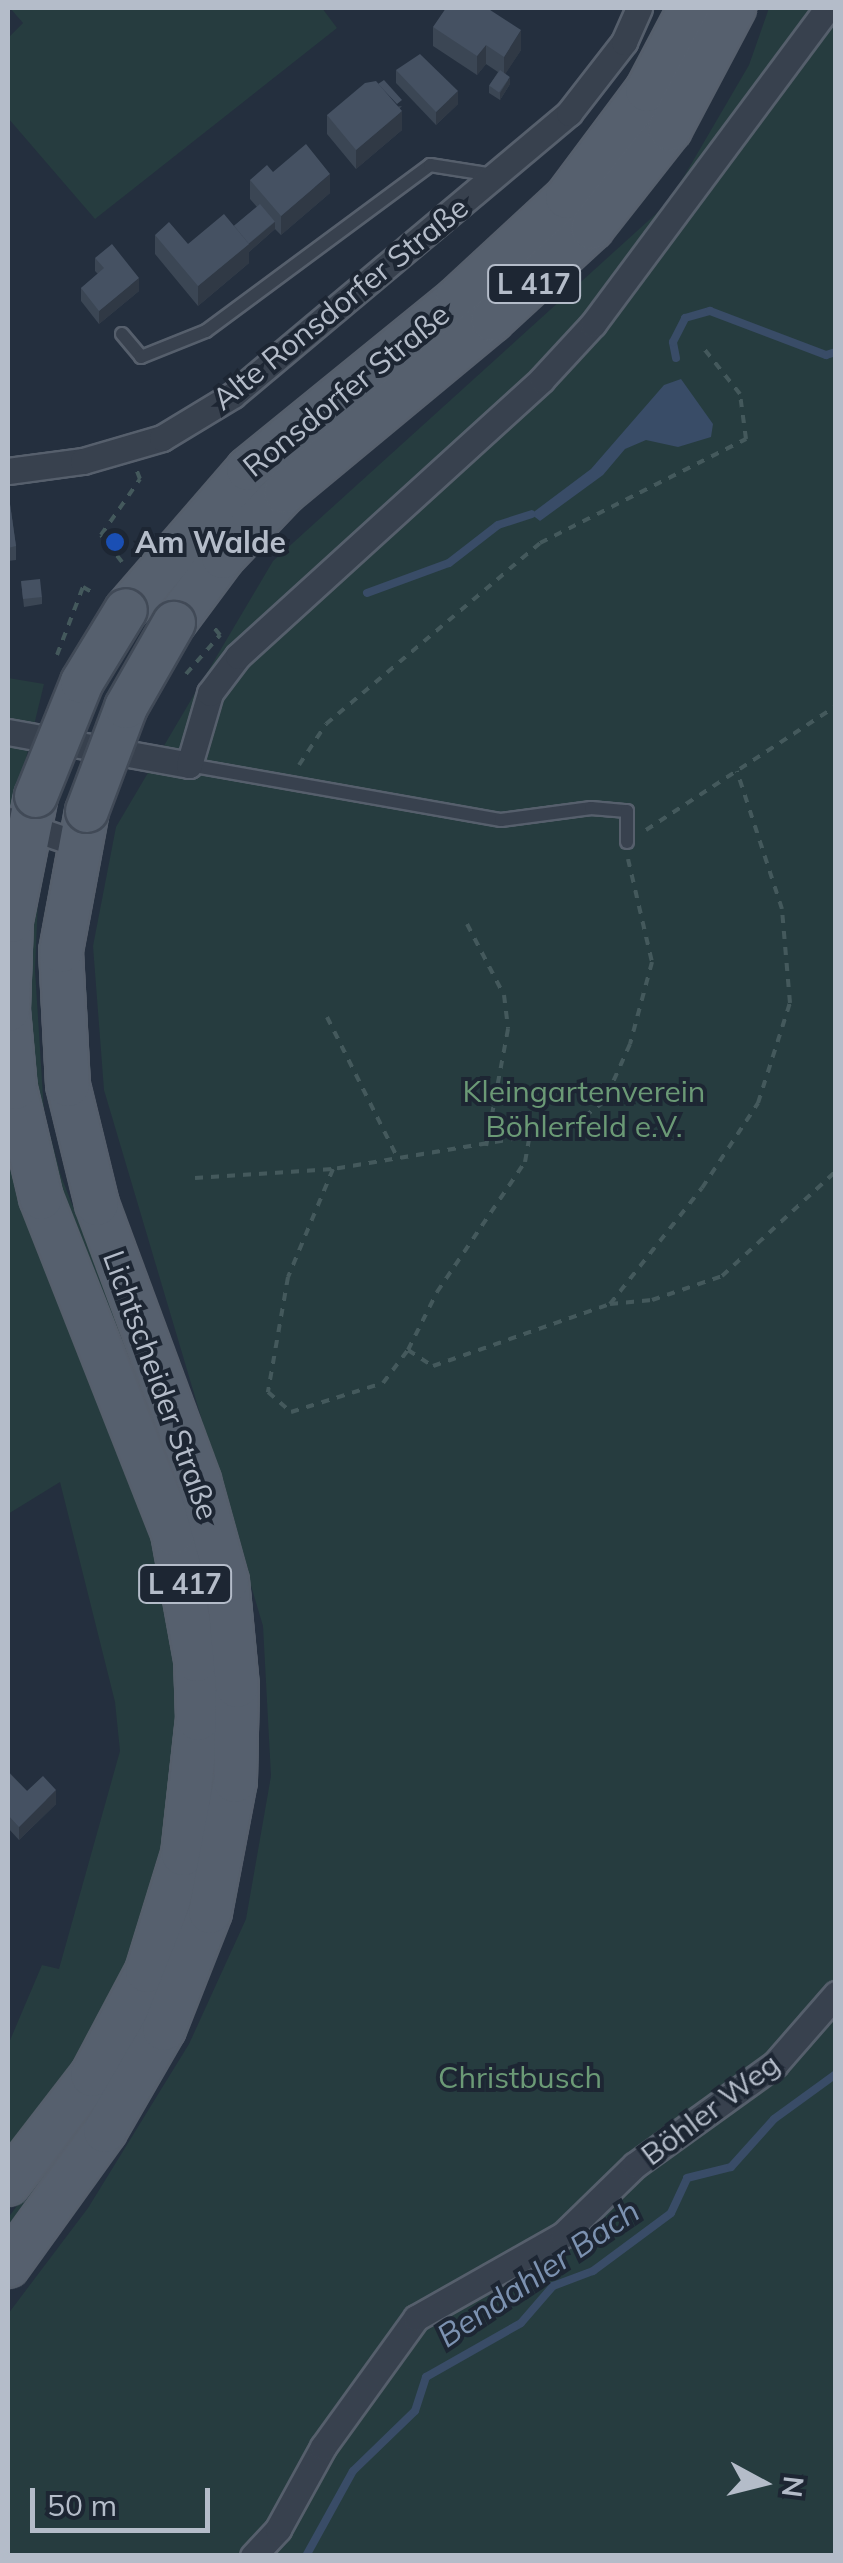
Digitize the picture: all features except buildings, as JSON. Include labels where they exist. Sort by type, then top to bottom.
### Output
[{"type":"main road","name":"Ronsdorfer Straße","points":[[24,814],[74,699],[126,610],[248,469],[472,287],[567,197],[647,90],[690,8]]},
{"type":"main road","name":"Ronsdorfer Straße","points":[[82,828],[126,707],[193,624],[223,557],[285,492],[492,320],[592,228],[670,129],[734,8]]},
{"type":"main road","name":"Lichtscheider Straße","points":[[8,2184],[92,2075],[147,1971],[183,1854],[198,1719],[196,1660],[173,1532],[47,1214],[15,1088],[8,964],[24,814]]},
{"type":"main road","name":"Lichtscheider Straße","points":[[8,2266],[106,2131],[164,2029],[210,1912],[234,1781],[237,1686],[228,1581],[199,1480],[97,1204],[68,1085],[61,951],[82,828]]},
{"type":"street","name":"Alte Ronsdorfer Straße","points":[[8,470],[83,460],[162,438],[233,394],[497,176],[579,102],[624,42],[639,8]]},
{"type":"street","points":[[8,732],[189,764],[210,693],[238,656],[542,378],[593,324],[828,8]]},
{"type":"street","points":[[24,814],[82,828]]},
{"type":"street","name":"Böhler Weg","points":[[252,2556],[278,2529],[322,2447],[416,2318],[563,2235],[636,2165],[775,2064],[836,1994]]},
{"type":"lane","name":"Alte Ronsdorfer Straße","points":[[122,334],[142,356],[206,330],[430,165],[497,176]]},
{"type":"lane","points":[[189,764],[501,820],[591,808],[627,811],[627,842]]},
{"type":"path","points":[[289,781],[326,724],[540,544],[746,439],[740,394],[702,344]]},
{"type":"path","points":[[116,556],[101,535],[140,479],[134,463]]},
{"type":"path","points":[[178,685],[220,635],[193,624]]},
{"type":"path","points":[[195,1178],[333,1170],[530,1139],[587,1119],[618,1078],[652,962],[627,842],[836,706]]},
{"type":"path","points":[[610,1304],[738,1136],[785,1032],[790,974],[782,909],[737,771]]},
{"type":"path","points":[[467,924],[504,996],[508,1028],[486,1146]]},
{"type":"path","points":[[327,1017],[398,1158]]},
{"type":"path","points":[[333,1170],[288,1277],[268,1392],[291,1412],[382,1383],[408,1350],[437,1292],[525,1162],[530,1139]]},
{"type":"path","points":[[408,1350],[434,1366],[610,1304],[652,1300],[722,1276],[836,1171]]},
{"type":"green space","points":[[10,8],[322,8],[337,28],[95,219],[8,118],[8,38],[23,23]]},
{"type":"green space","name":"Christbusch","points":[[769,8],[835,8],[835,2555],[8,2555],[8,2314],[88,2208],[189,2044],[246,1919],[271,1776],[263,1626],[104,1090],[93,946],[116,827],[273,561],[669,202],[749,65]]},
{"type":"green space","points":[[8,678],[44,684],[8,833]]},
{"type":"green space","points":[[39,876],[35,970],[44,1112],[61,1176],[199,1528],[222,1668],[209,1864],[121,2079],[8,2241],[8,2218],[91,2105],[212,1754],[38,1113],[27,946]]},
{"type":"green space","points":[[8,1123],[170,1576],[185,1729],[161,1886],[96,2041],[8,2161],[8,2045],[42,1965],[59,1969],[120,1751],[115,1702],[60,1482],[8,1514]]},
{"type":"water","points":[[681,379],[713,424],[711,437],[678,447],[646,440],[625,449],[603,475],[540,521],[531,514],[591,469],[664,385]]},
{"type":"waterway","points":[[676,358],[673,342],[685,318],[710,311],[826,355],[836,352]]},
{"type":"waterway","points":[[367,593],[449,563],[498,525],[531,514]]},
{"type":"waterway","name":"Bendahler Bach","points":[[306,2556],[353,2471],[415,2411],[426,2377],[521,2323],[553,2286],[593,2271],[671,2213],[687,2178],[731,2167],[774,2119],[836,2074]]},
{"type":"place","name":"Am Walde","points":[[115,542]]},
{"type":"park label","name":"Kleingartenverein Böhlerfeld e.V.","points":[[584,1108]]}]
